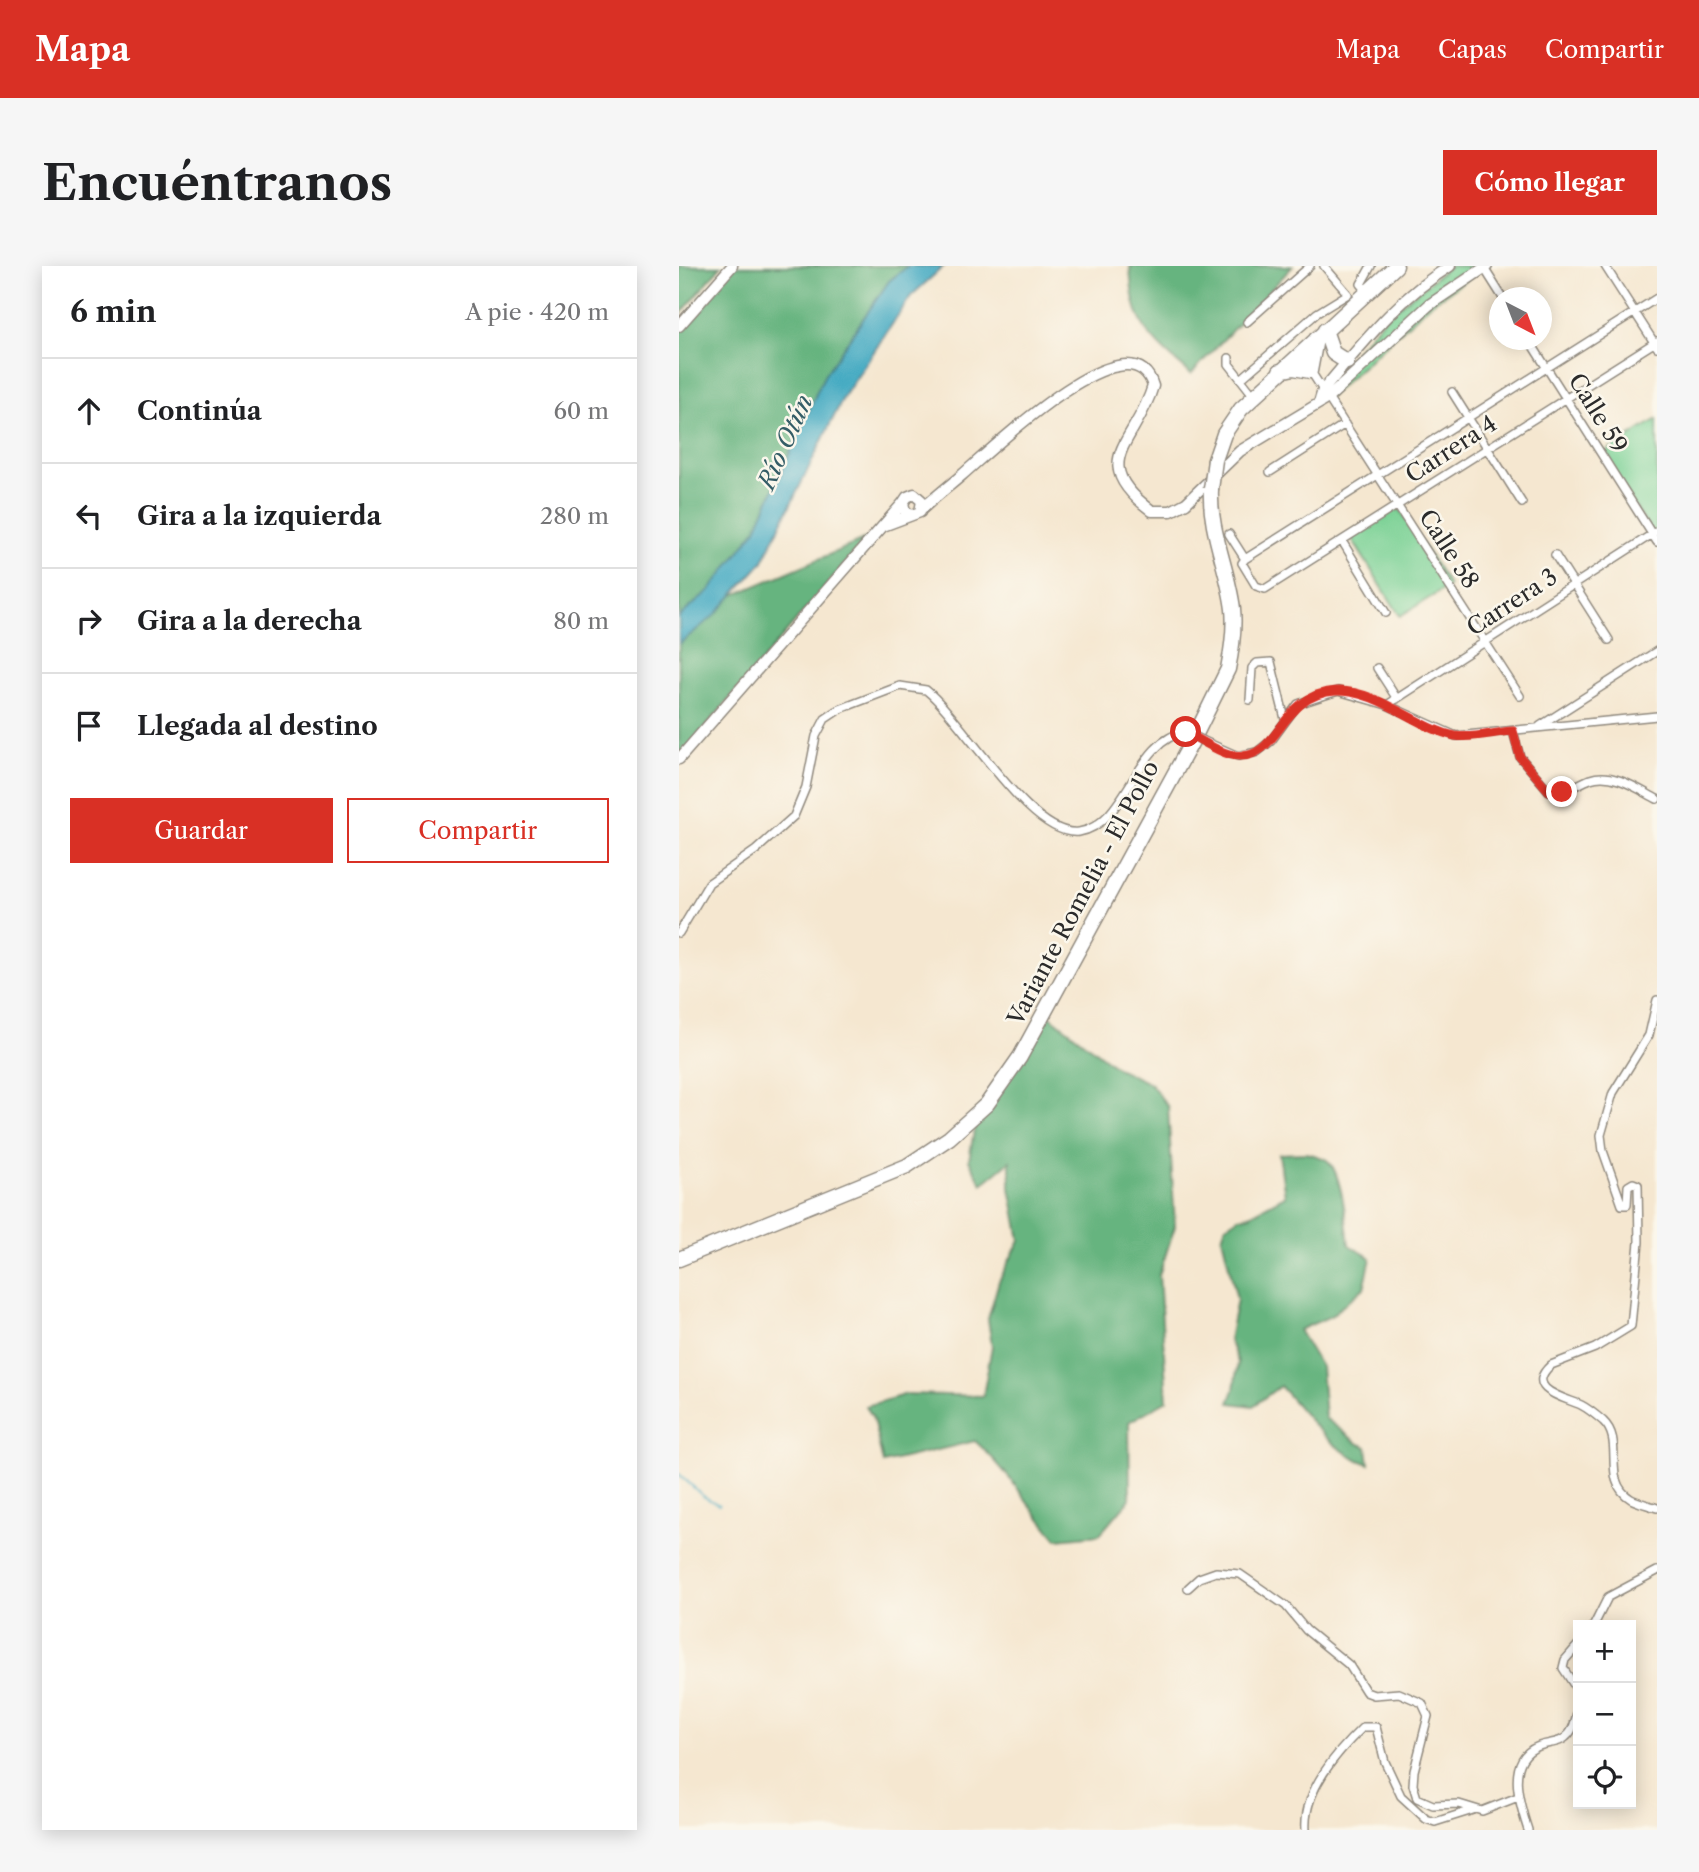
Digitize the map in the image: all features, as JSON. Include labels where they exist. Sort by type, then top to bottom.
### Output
[{"type":"highway","name":"Variante Romelia - El Pollo","points":[[679,1259],[907,1166],[962,1128],[1001,1086],[1075,957],[1227,669],[1234,633],[1233,609],[1210,515],[1215,460],[1231,421],[1278,372],[1321,334],[1364,288],[1396,266]]},
{"type":"highway","points":[[1321,334],[1333,353],[1347,362]]},
{"type":"highway","points":[[1278,372],[1294,368],[1310,371],[1321,334]]},
{"type":"main road","points":[[679,326],[732,266]]},
{"type":"main road","points":[[1324,396],[1347,362],[1416,287],[1450,266]]},
{"type":"main road","points":[[883,526],[916,512],[1028,416],[1069,388],[1119,365],[1143,370],[1150,375],[1153,386],[1121,454],[1118,470],[1123,485],[1152,511],[1171,511],[1186,503],[1240,451],[1324,396],[1429,305],[1485,267]]},
{"type":"main road","points":[[679,759],[908,496],[934,489],[940,491]]},
{"type":"main road","points":[[916,495],[922,501],[916,512]]},
{"type":"main road","points":[[903,503],[905,510],[916,512]]},
{"type":"street","points":[[1247,323],[1310,266]]},
{"type":"street","points":[[1324,266],[1348,294]]},
{"type":"street","points":[[1241,379],[1317,313],[1348,294],[1364,288],[1371,266]]},
{"type":"street","points":[[1605,266],[1656,343]]},
{"type":"street","points":[[1485,267],[1497,287]]},
{"type":"street","points":[[1229,534],[1245,559],[1657,298]]},
{"type":"street","name":"Carrera 4","points":[[1245,559],[1242,563],[1256,586],[1265,589],[1656,343]]},
{"type":"street","name":"Calle 59","points":[[1535,350],[1655,533],[1657,542]]},
{"type":"street","name":"Calle 58","points":[[1299,353],[1324,396],[1378,474],[1520,696]]},
{"type":"street","points":[[1229,358],[1229,364],[1254,396]]},
{"type":"street","points":[[1452,392],[1522,503]]},
{"type":"street","points":[[1270,472],[1345,424]]},
{"type":"street","name":"Carrera 3","points":[[1387,705],[1655,533]]},
{"type":"street","points":[[1342,541],[1386,613]]},
{"type":"street","points":[[1555,555],[1609,640]]},
{"type":"street","points":[[1537,728],[1657,651]]},
{"type":"street","points":[[1250,700],[1252,668],[1257,663],[1271,662],[1285,719]]},
{"type":"street","points":[[1377,668],[1397,699]]},
{"type":"street","points":[[679,933],[709,883],[790,822],[806,787],[816,736],[825,719],[840,709],[900,687],[926,690],[1027,806],[1055,829],[1066,833],[1092,827],[1119,802],[1150,754],[1174,734],[1186,732],[1229,753],[1249,755],[1263,748],[1298,704],[1338,691],[1387,705],[1456,736],[1657,716]]},
{"type":"street","points":[[1513,731],[1520,757],[1549,791],[1562,792],[1592,778],[1608,777],[1623,781],[1657,799]]},
{"type":"street","points":[[1657,1000],[1649,1035],[1613,1093],[1601,1135],[1603,1151],[1622,1205],[1627,1205],[1627,1186],[1633,1182],[1638,1185],[1639,1242],[1631,1326],[1595,1348],[1551,1365],[1543,1381],[1545,1389],[1554,1397],[1580,1405],[1608,1426],[1612,1434],[1612,1465],[1617,1483],[1633,1500],[1657,1508]]},
{"type":"street","points":[[1596,1620],[1608,1597],[1657,1571]]},
{"type":"street","points":[[1188,1588],[1199,1578],[1216,1572],[1240,1574],[1286,1606],[1306,1630],[1349,1665],[1366,1692],[1374,1695],[1399,1693],[1422,1703],[1428,1716],[1414,1772],[1414,1793],[1425,1803],[1459,1804],[1482,1811],[1518,1797]]},
{"type":"street","points":[[1573,1651],[1565,1660],[1563,1668],[1573,1683]]},
{"type":"street","points":[[1528,1830],[1518,1797],[1517,1780],[1523,1761],[1538,1746],[1559,1742],[1569,1736],[1573,1724]]},
{"type":"street","points":[[1306,1830],[1320,1779],[1339,1750],[1363,1727],[1376,1727],[1385,1762],[1401,1796],[1426,1819],[1435,1822],[1474,1810]]},
{"type":"green space","points":[[679,266],[721,266],[679,316]]},
{"type":"green space","points":[[728,266],[924,266],[794,476],[706,607],[866,539],[679,758],[679,644],[701,617],[679,632],[679,325]]},
{"type":"green space","points":[[1130,266],[1293,266],[1191,374],[1153,339],[1145,328],[1134,302]]},
{"type":"green space","points":[[1450,266],[1487,266],[1429,305],[1328,398],[1323,390],[1385,317]]},
{"type":"green space","points":[[1657,419],[1657,531],[1652,534],[1602,454]]},
{"type":"green space","points":[[1398,506],[1449,586],[1400,616],[1350,536]]},
{"type":"green space","points":[[1045,1012],[1117,1068],[1151,1084],[1168,1107],[1175,1226],[1159,1275],[1167,1400],[1129,1422],[1130,1499],[1099,1535],[1057,1539],[1008,1476],[975,1441],[883,1463],[873,1418],[866,1406],[907,1394],[983,1396],[992,1346],[988,1319],[999,1281],[1020,1240],[1010,1188],[1010,1161],[982,1184],[969,1160],[977,1113]]},
{"type":"green space","points":[[1307,1153],[1328,1161],[1333,1167],[1343,1200],[1349,1245],[1371,1258],[1364,1288],[1331,1316],[1299,1330],[1321,1367],[1325,1418],[1367,1447],[1369,1464],[1330,1441],[1280,1386],[1253,1406],[1229,1403],[1238,1362],[1229,1340],[1237,1299],[1222,1237],[1226,1226],[1285,1196],[1279,1154]]},
{"type":"water","name":"Río Otún","points":[[908,266],[944,266],[911,296],[843,398],[762,563],[715,615],[679,644],[679,617],[710,590],[756,529],[824,376],[889,281]]},
{"type":"waterway","points":[[679,1474],[703,1496],[719,1505]]},
{"type":"route","points":[[1186,732],[1229,753],[1249,755],[1271,741],[1298,704],[1324,693],[1350,692],[1387,705],[1456,736],[1513,731],[1520,757],[1549,791],[1562,792]]}]
